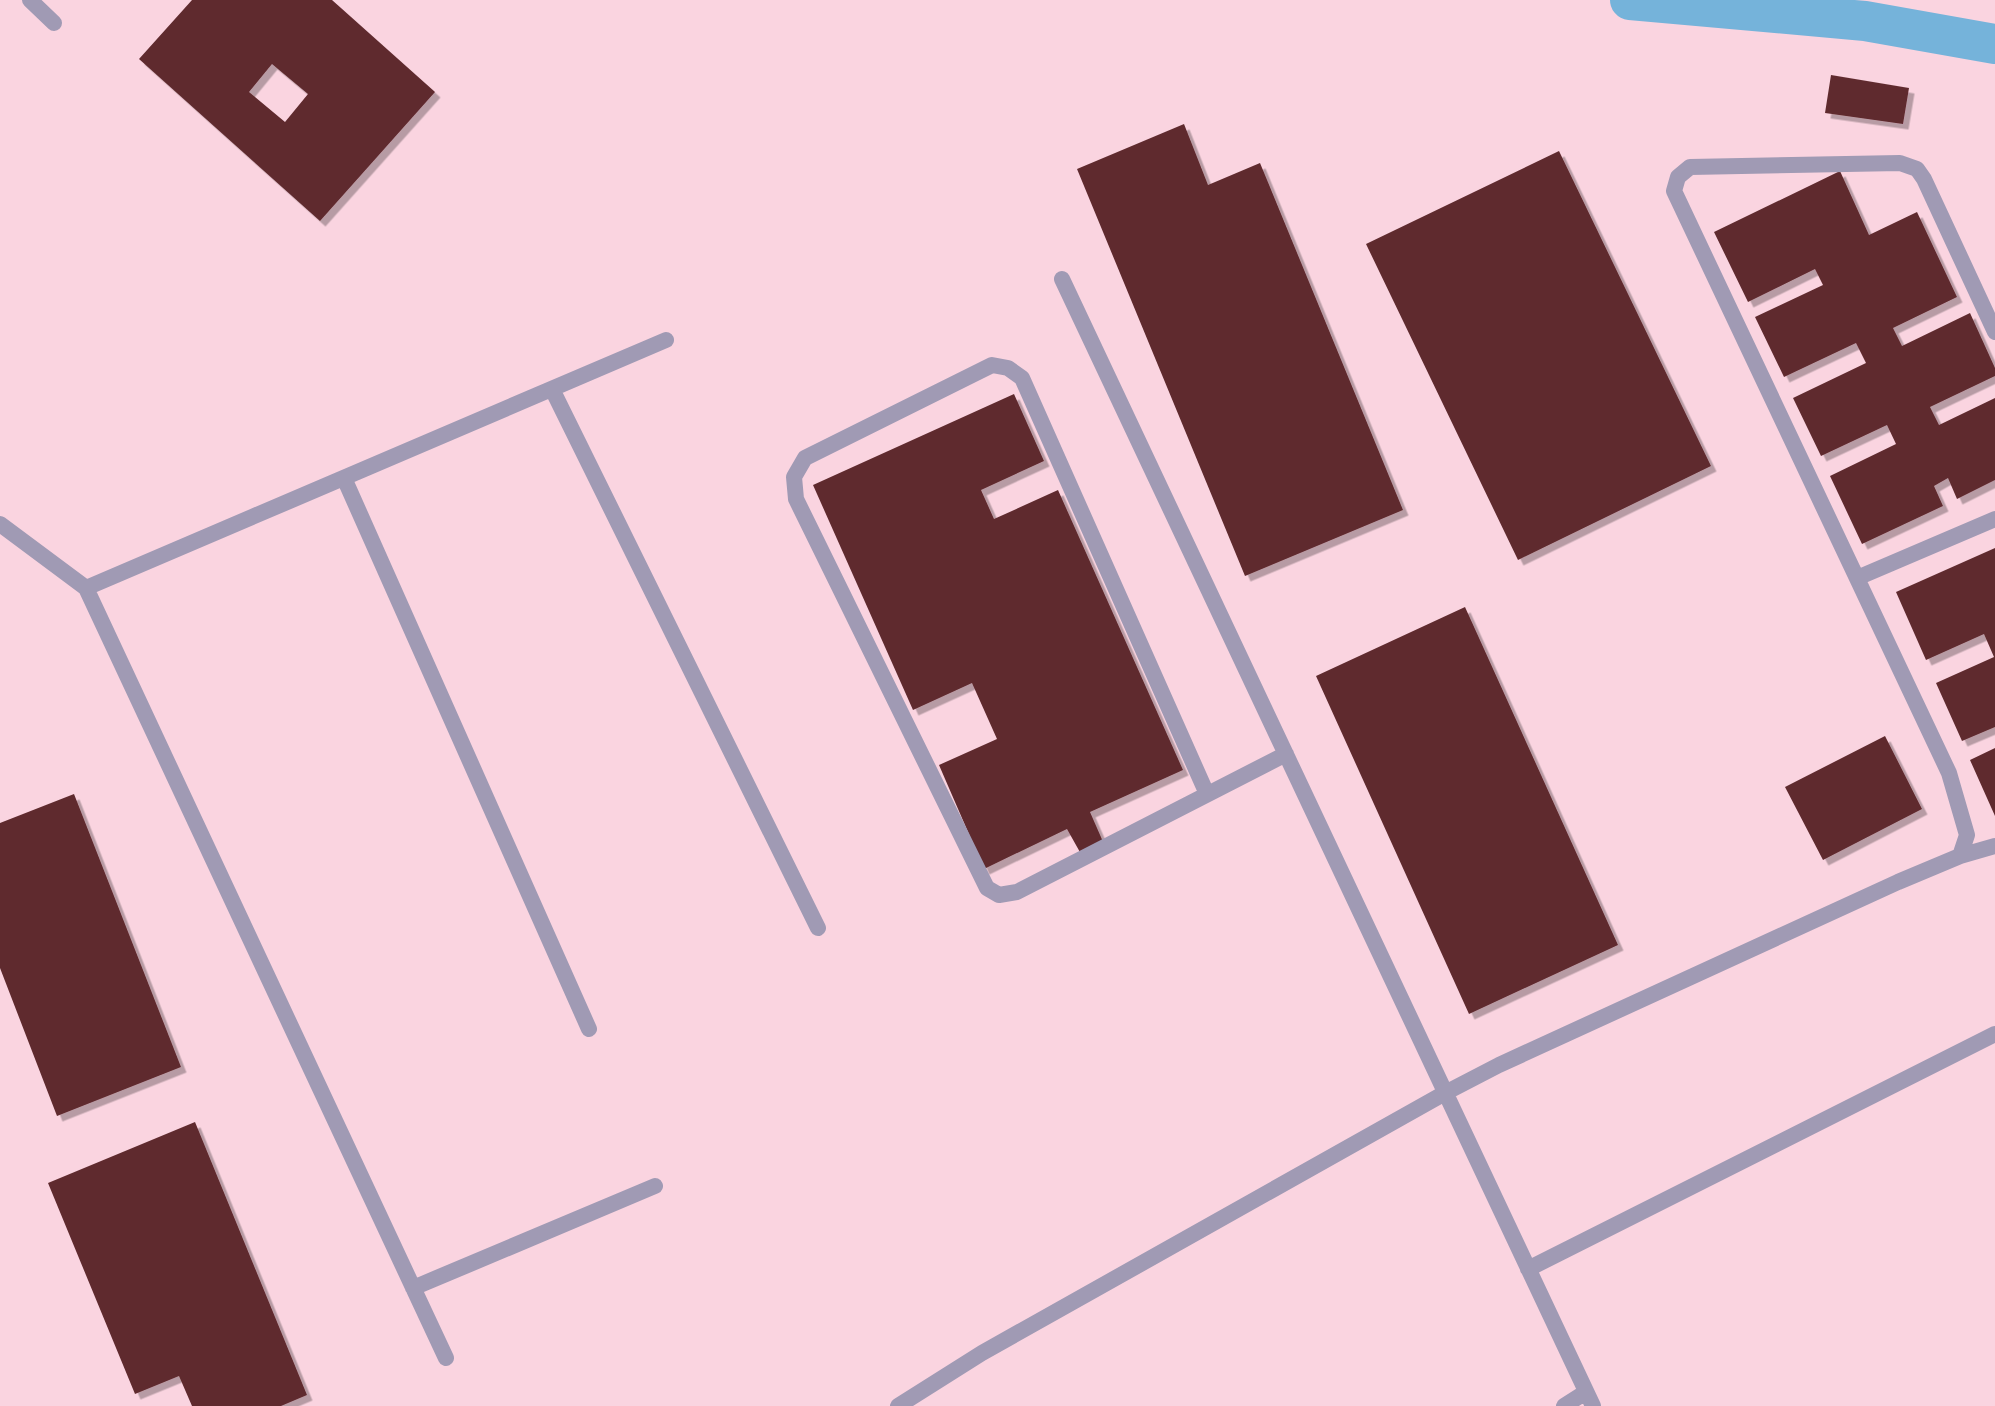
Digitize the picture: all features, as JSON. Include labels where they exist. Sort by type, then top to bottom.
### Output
[{"type":"street","points":[[30,0],[54,23]]},
{"type":"street","points":[[1960,856],[1967,835],[1949,773],[1674,191],[1678,177],[1690,167],[1900,163],[1917,169],[1924,179],[1995,332]]},
{"type":"street","points":[[1062,279],[1590,1399],[1564,1406]]},
{"type":"street","points":[[86,588],[666,340]]},
{"type":"street","points":[[1207,794],[1022,378],[1008,368],[992,364],[805,458],[794,477],[796,499],[987,888],[999,895],[1017,892],[1286,754]]},
{"type":"street","points":[[552,389],[818,928]]},
{"type":"street","points":[[344,478],[589,1029]]},
{"type":"street","points":[[1857,578],[1995,519]]},
{"type":"street","points":[[0,524],[86,588],[446,1358]]},
{"type":"street","points":[[898,1406],[982,1353],[1445,1093],[1499,1065],[1855,902],[1960,856],[1995,846]]},
{"type":"street","points":[[1528,1269],[1995,1034]]},
{"type":"street","points":[[413,1288],[655,1186]]},
{"type":"building","points":[[192,0],[332,0],[435,92],[320,221],[139,59]],"holes":[[[272,64],[308,94],[285,122],[249,92]]]},
{"type":"building","points":[[1831,75],[1909,88],[1903,124],[1825,113]]},
{"type":"building","points":[[1184,124],[1208,185],[1260,163],[1403,510],[1245,576],[1077,169]]},
{"type":"building","points":[[1559,151],[1711,466],[1518,560],[1366,244]]},
{"type":"building","points":[[1840,171],[1869,235],[1917,212],[1957,297],[1893,328],[1902,346],[1970,313],[1995,368],[1995,376],[1930,407],[1939,425],[1995,398],[1995,480],[1957,499],[1948,478],[1934,486],[1943,506],[1862,544],[1830,476],[1896,444],[1887,425],[1821,456],[1793,398],[1866,363],[1856,343],[1784,377],[1755,317],[1823,285],[1815,269],[1748,302],[1714,232]]},
{"type":"building","points":[[1014,394],[1044,461],[981,490],[994,519],[1058,490],[1183,770],[1090,812],[1104,844],[1081,854],[1067,829],[984,869],[939,765],[997,739],[972,683],[913,710],[813,485]]},
{"type":"building","points":[[1995,548],[1995,727],[1962,741],[1936,683],[1994,657],[1984,634],[1926,660],[1896,592]]},
{"type":"building","points":[[1465,607],[1618,945],[1469,1014],[1316,676]]},
{"type":"building","points":[[1885,736],[1922,809],[1823,860],[1785,787]]},
{"type":"building","points":[[1995,748],[1995,816],[1970,760]]},
{"type":"building","points":[[74,794],[181,1067],[57,1116],[0,968],[0,823]]},
{"type":"building","points":[[195,1122],[307,1395],[281,1406],[192,1406],[179,1376],[135,1394],[48,1183]]},
{"type":"waterway","points":[[1630,0],[1865,21],[1995,44]]}]
